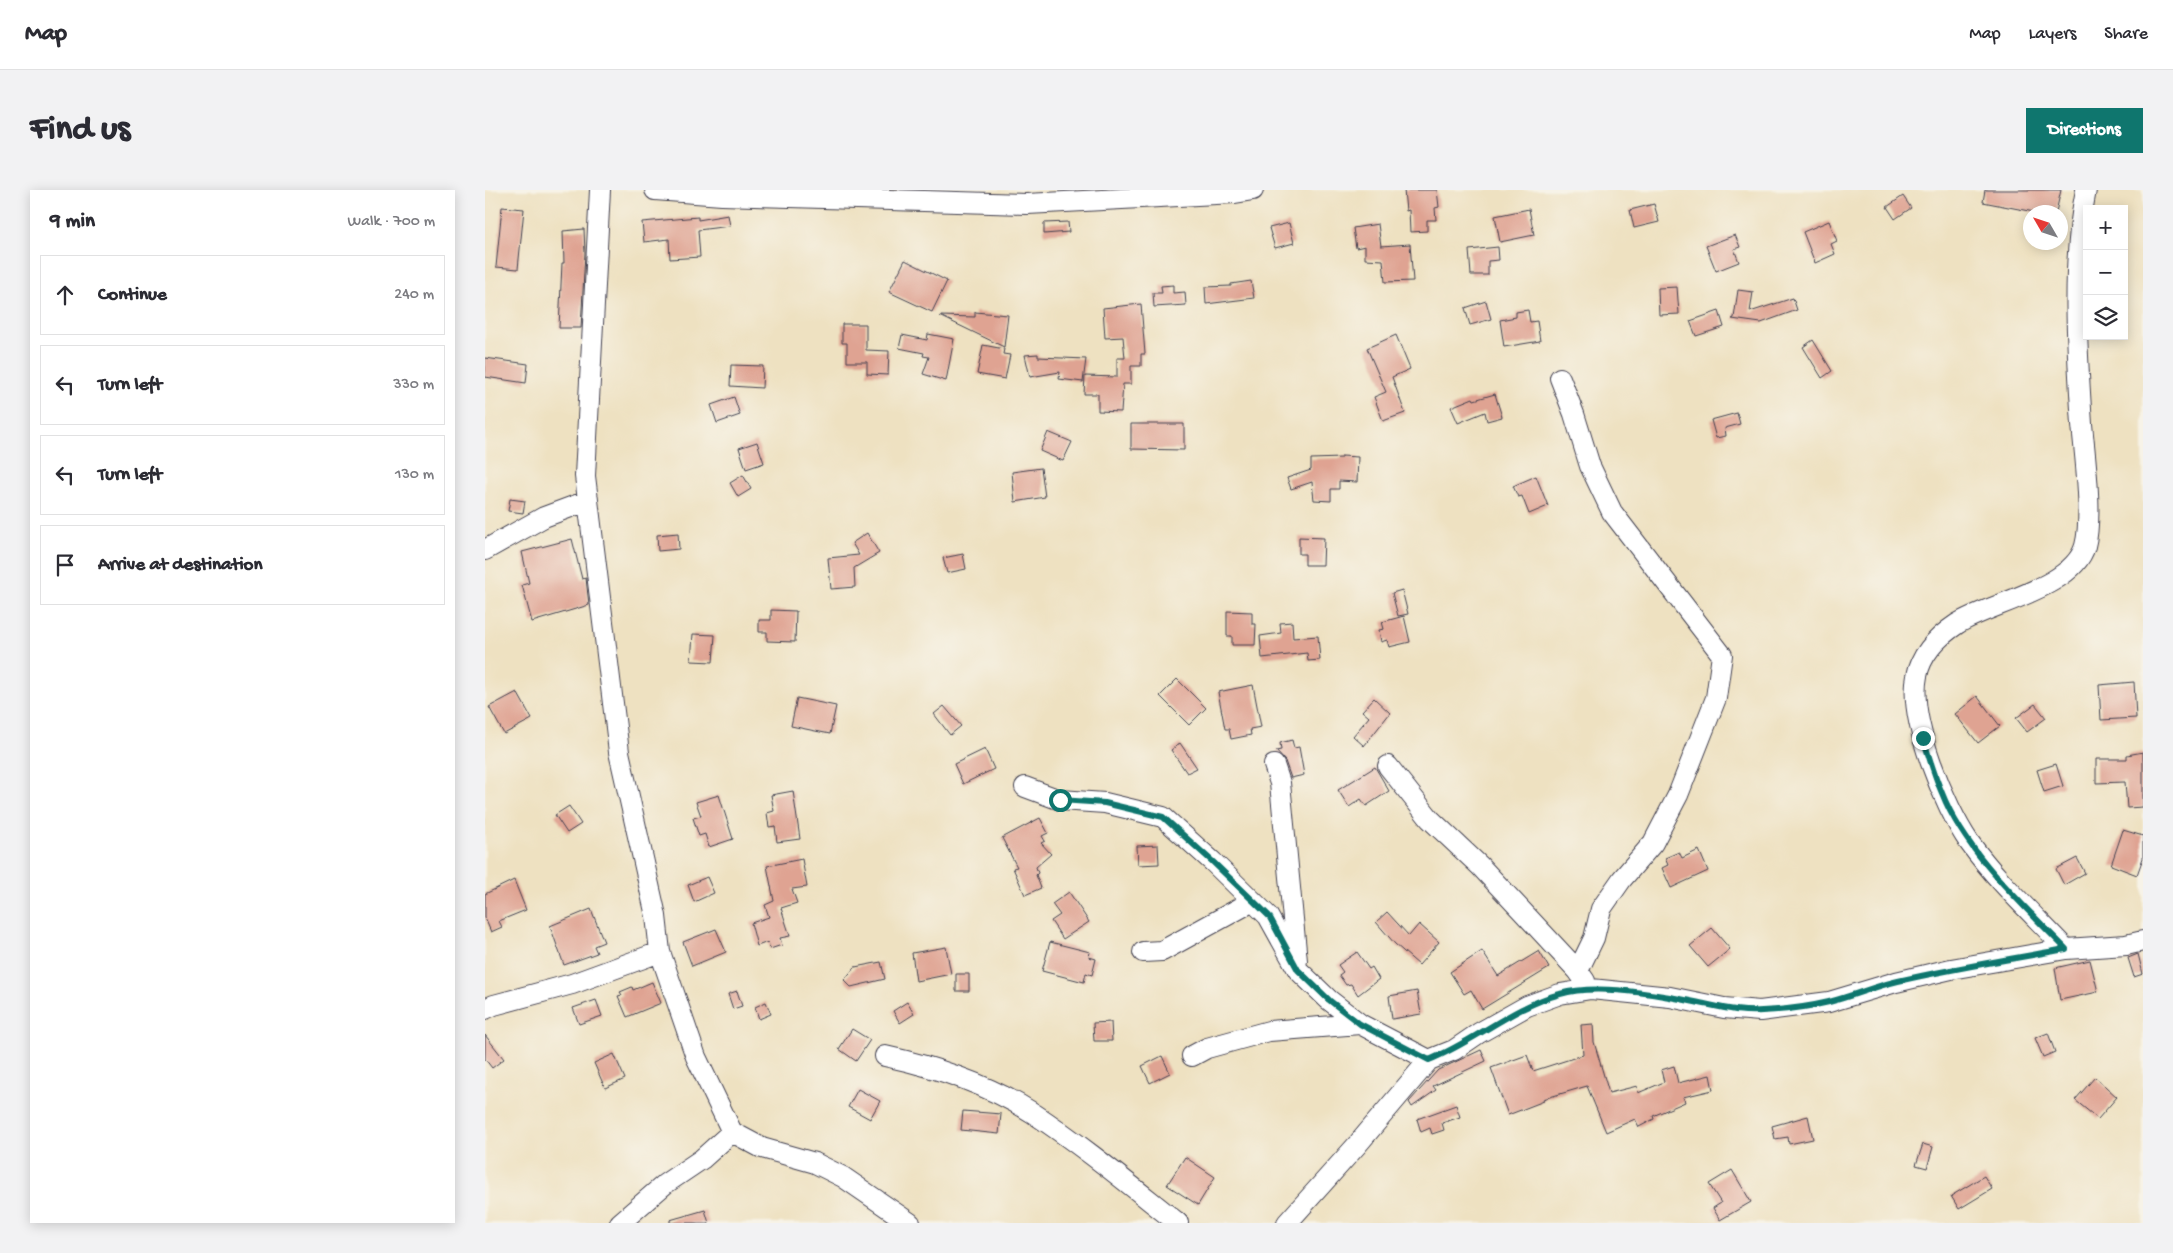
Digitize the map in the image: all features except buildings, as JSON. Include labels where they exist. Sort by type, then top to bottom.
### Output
[{"type":"street","points":[[600,190],[585,476],[619,752],[656,916],[660,952],[696,1057],[731,1132],[762,1148],[815,1163],[843,1177],[910,1223]]},
{"type":"street","points":[[655,190],[722,195],[1027,204],[1235,193],[1253,190]]},
{"type":"street","points":[[2066,949],[1997,877],[1968,840],[1942,794],[1923,738],[1916,700],[1917,676],[1930,646],[1957,625],[1984,611],[2019,598],[2053,580],[2073,566],[2085,547],[2088,510],[2082,419],[2077,282],[2081,216],[2086,190]]},
{"type":"street","points":[[1560,378],[1574,414],[1589,466],[1612,512],[1722,655],[1717,698],[1678,795],[1653,843],[1622,879],[1601,909],[1594,938],[1578,971]]},
{"type":"street","points":[[485,550],[544,517],[587,501]]},
{"type":"street","points":[[1274,765],[1280,784],[1298,970]]},
{"type":"street","points":[[1387,766],[1430,819],[1480,866],[1578,971],[1591,989]]},
{"type":"street","points":[[1025,787],[1060,800],[1105,803],[1163,817],[1269,916],[1298,970],[1329,1000],[1360,1024],[1429,1060]]},
{"type":"street","points":[[1143,952],[1163,951],[1253,901]]},
{"type":"street","points":[[1287,1223],[1429,1060],[1454,1050],[1479,1032],[1527,1006],[1560,994],[1591,989],[1671,997],[1724,1008],[1761,1011],[1829,1002],[1895,982],[1951,969],[2066,949],[2127,945],[2143,940]]},
{"type":"street","points":[[485,1009],[572,984],[660,952]]},
{"type":"street","points":[[1193,1056],[1207,1048],[1269,1031],[1360,1024]]},
{"type":"street","points":[[885,1056],[919,1064],[983,1087],[1032,1113],[1178,1223]]},
{"type":"street","points":[[620,1223],[665,1184],[702,1159],[731,1132]]},
{"type":"route","points":[[1060,800],[1105,803],[1163,817],[1269,916],[1298,970],[1329,1000],[1360,1024],[1429,1060],[1454,1050],[1479,1032],[1527,1006],[1560,994],[1591,989],[1671,997],[1724,1008],[1761,1011],[1829,1002],[1895,982],[1951,969],[2066,949],[1997,877],[1968,840],[1942,794],[1923,738]]}]
